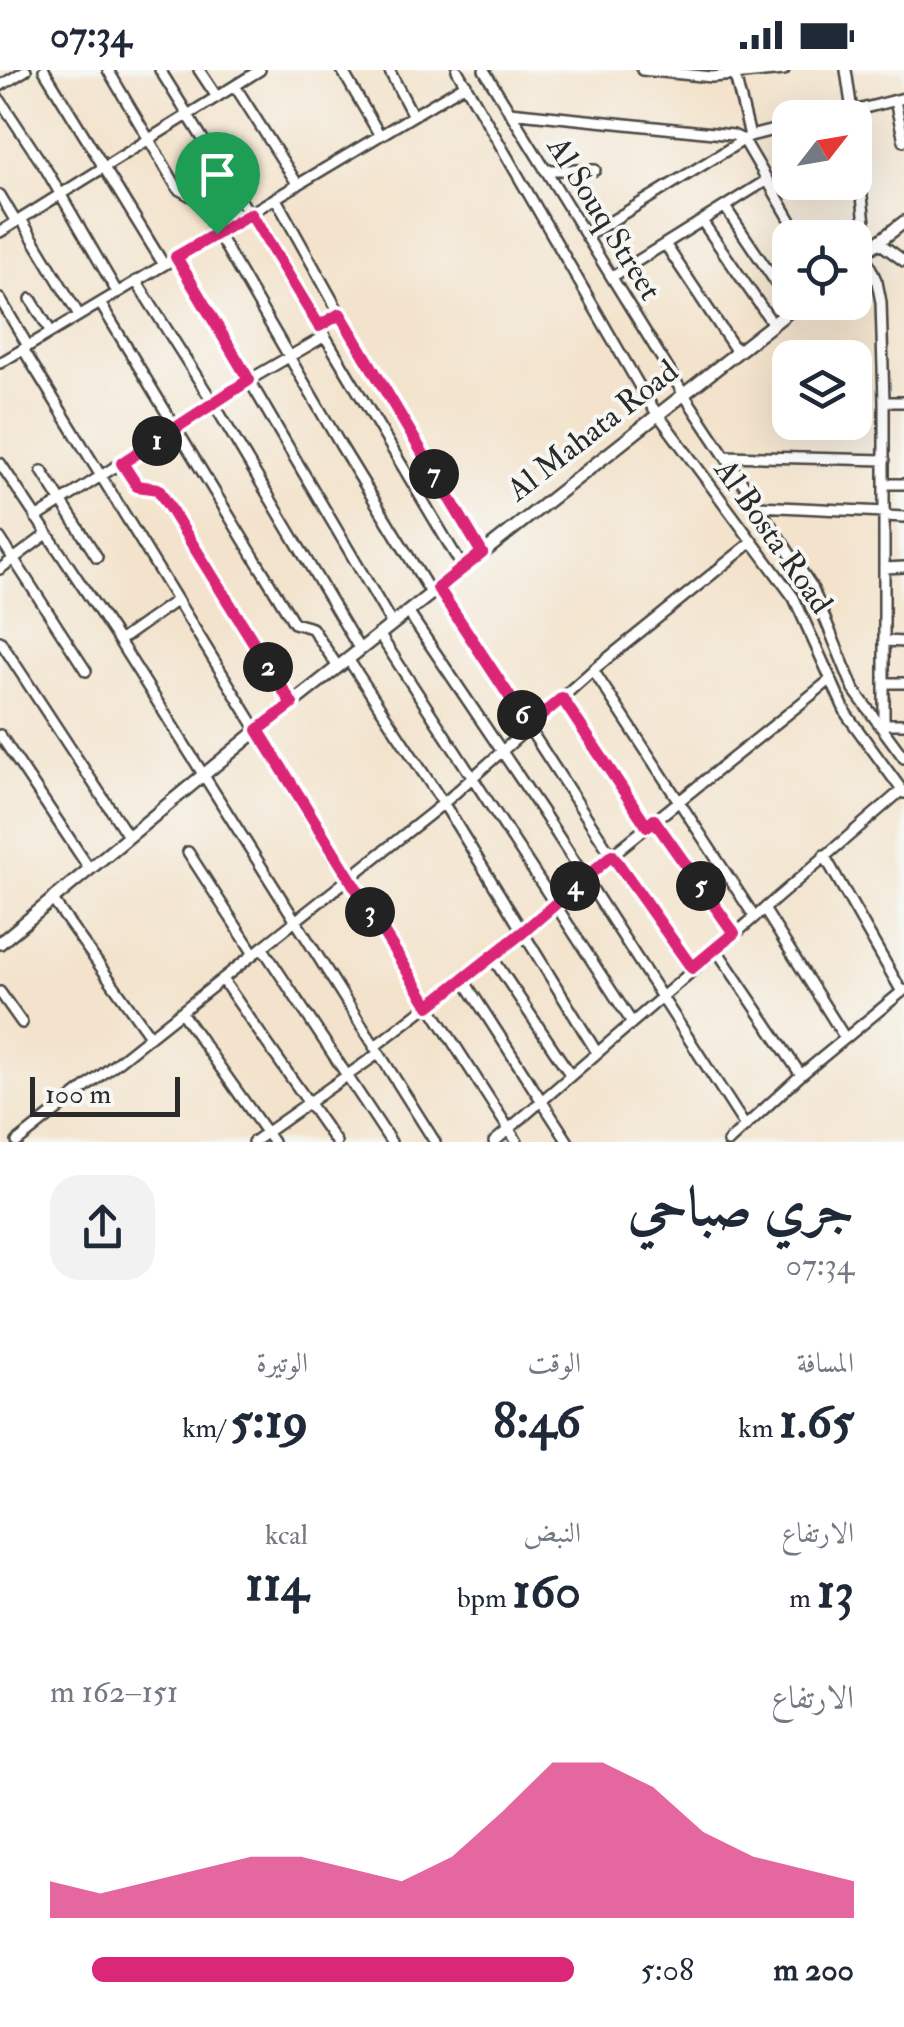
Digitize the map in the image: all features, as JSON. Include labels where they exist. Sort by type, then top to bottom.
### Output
[{"type":"street","points":[[0,86],[26,70]]},
{"type":"street","points":[[44,70],[164,264]]},
{"type":"street","points":[[108,70],[178,189],[199,202],[435,590],[692,968]]},
{"type":"street","points":[[160,70],[326,336],[462,568]]},
{"type":"street","points":[[200,70],[217,97]]},
{"type":"street","points":[[342,70],[379,134]]},
{"type":"street","points":[[389,70],[412,114]]},
{"type":"street","points":[[458,70],[670,403]]},
{"type":"street","name":"Al Souq Street","points":[[484,70],[612,277],[670,403]]},
{"type":"street","points":[[642,70],[687,76],[784,70]]},
{"type":"street","points":[[846,70],[851,100]]},
{"type":"street","points":[[0,232],[257,71]]},
{"type":"street","points":[[742,74],[747,138],[790,220]]},
{"type":"street","points":[[0,363],[466,84]]},
{"type":"street","points":[[234,86],[298,184]]},
{"type":"street","points":[[0,100],[117,292]]},
{"type":"street","points":[[872,108],[899,100],[904,141]]},
{"type":"street","points":[[509,112],[724,132],[747,138]]},
{"type":"street","points":[[587,236],[747,138],[772,131]]},
{"type":"street","points":[[545,170],[595,170]]},
{"type":"street","points":[[612,277],[767,180]]},
{"type":"street","points":[[0,195],[80,315]]},
{"type":"street","points":[[276,199],[482,553]]},
{"type":"street","points":[[725,207],[772,271]]},
{"type":"street","points":[[702,221],[773,324]]},
{"type":"street","points":[[872,246],[904,222]]},
{"type":"street","points":[[665,244],[737,352]]},
{"type":"street","points":[[872,253],[904,261]]},
{"type":"street","points":[[176,257],[392,624]]},
{"type":"street","points":[[872,270],[880,296],[884,402],[885,683],[881,724],[904,724]]},
{"type":"street","points":[[136,281],[360,650]]},
{"type":"street","points":[[0,298],[100,477],[347,877],[517,1142]]},
{"type":"street","points":[[31,299],[51,332]]},
{"type":"street","points":[[100,303],[294,622],[311,627],[343,663],[444,803],[596,1051]]},
{"type":"street","points":[[319,326],[340,314]]},
{"type":"street","name":"Al Mahata Road","points":[[0,943],[258,730],[778,320]]},
{"type":"street","points":[[36,518],[249,380],[326,336]]},
{"type":"street","points":[[884,402],[904,402]]},
{"type":"street","name":"Al Bosta Road","points":[[670,403],[724,456],[758,506],[819,599],[848,678],[904,758]]},
{"type":"street","name":"Al Bosta Road","points":[[670,403],[752,542],[802,611],[830,680],[857,732],[903,792]]},
{"type":"street","points":[[724,456],[885,460]]},
{"type":"street","points":[[0,463],[119,641],[434,1142]]},
{"type":"street","points":[[122,463],[137,486],[158,489],[292,704]]},
{"type":"street","points":[[42,470],[97,558]]},
{"type":"street","points":[[885,484],[904,484]]},
{"type":"street","points":[[758,506],[904,517]]},
{"type":"street","points":[[0,569],[47,534]]},
{"type":"street","points":[[0,538],[86,671]]},
{"type":"street","points":[[17,1142],[444,803],[593,670],[752,542]]},
{"type":"street","points":[[885,568],[904,568]]},
{"type":"street","points":[[119,641],[178,600]]},
{"type":"street","points":[[408,612],[745,1126]]},
{"type":"street","points":[[379,634],[631,1020]]},
{"type":"street","points":[[885,641],[904,642]]},
{"type":"street","points":[[0,642],[128,836]]},
{"type":"street","points":[[593,670],[754,916]]},
{"type":"street","points":[[253,1142],[348,1074],[830,680]]},
{"type":"street","points":[[885,683],[904,683]]},
{"type":"street","points":[[562,698],[734,933]]},
{"type":"street","points":[[0,734],[89,868]]},
{"type":"street","points":[[494,1142],[631,1020],[903,792]]},
{"type":"street","points":[[188,852],[348,1074],[391,1142]]},
{"type":"street","points":[[728,1142],[801,1075],[903,991],[824,855]]},
{"type":"street","points":[[52,899],[150,1036]]},
{"type":"street","points":[[764,909],[845,1038]]},
{"type":"street","points":[[716,949],[801,1075]]},
{"type":"street","points":[[492,957],[570,1074]]},
{"type":"street","points":[[222,979],[336,1142]]},
{"type":"street","points":[[463,980],[568,1142]]},
{"type":"street","points":[[0,992],[22,1023]]},
{"type":"street","points":[[181,1012],[273,1142]]},
{"type":"route","points":[[251,214],[319,326],[340,314],[482,553],[438,588],[529,726],[562,698],[647,826],[654,820],[734,933],[692,968],[612,855],[429,1006],[258,730],[292,704],[158,489],[137,486],[122,463],[249,380],[176,257],[217,234],[251,214]]}]
